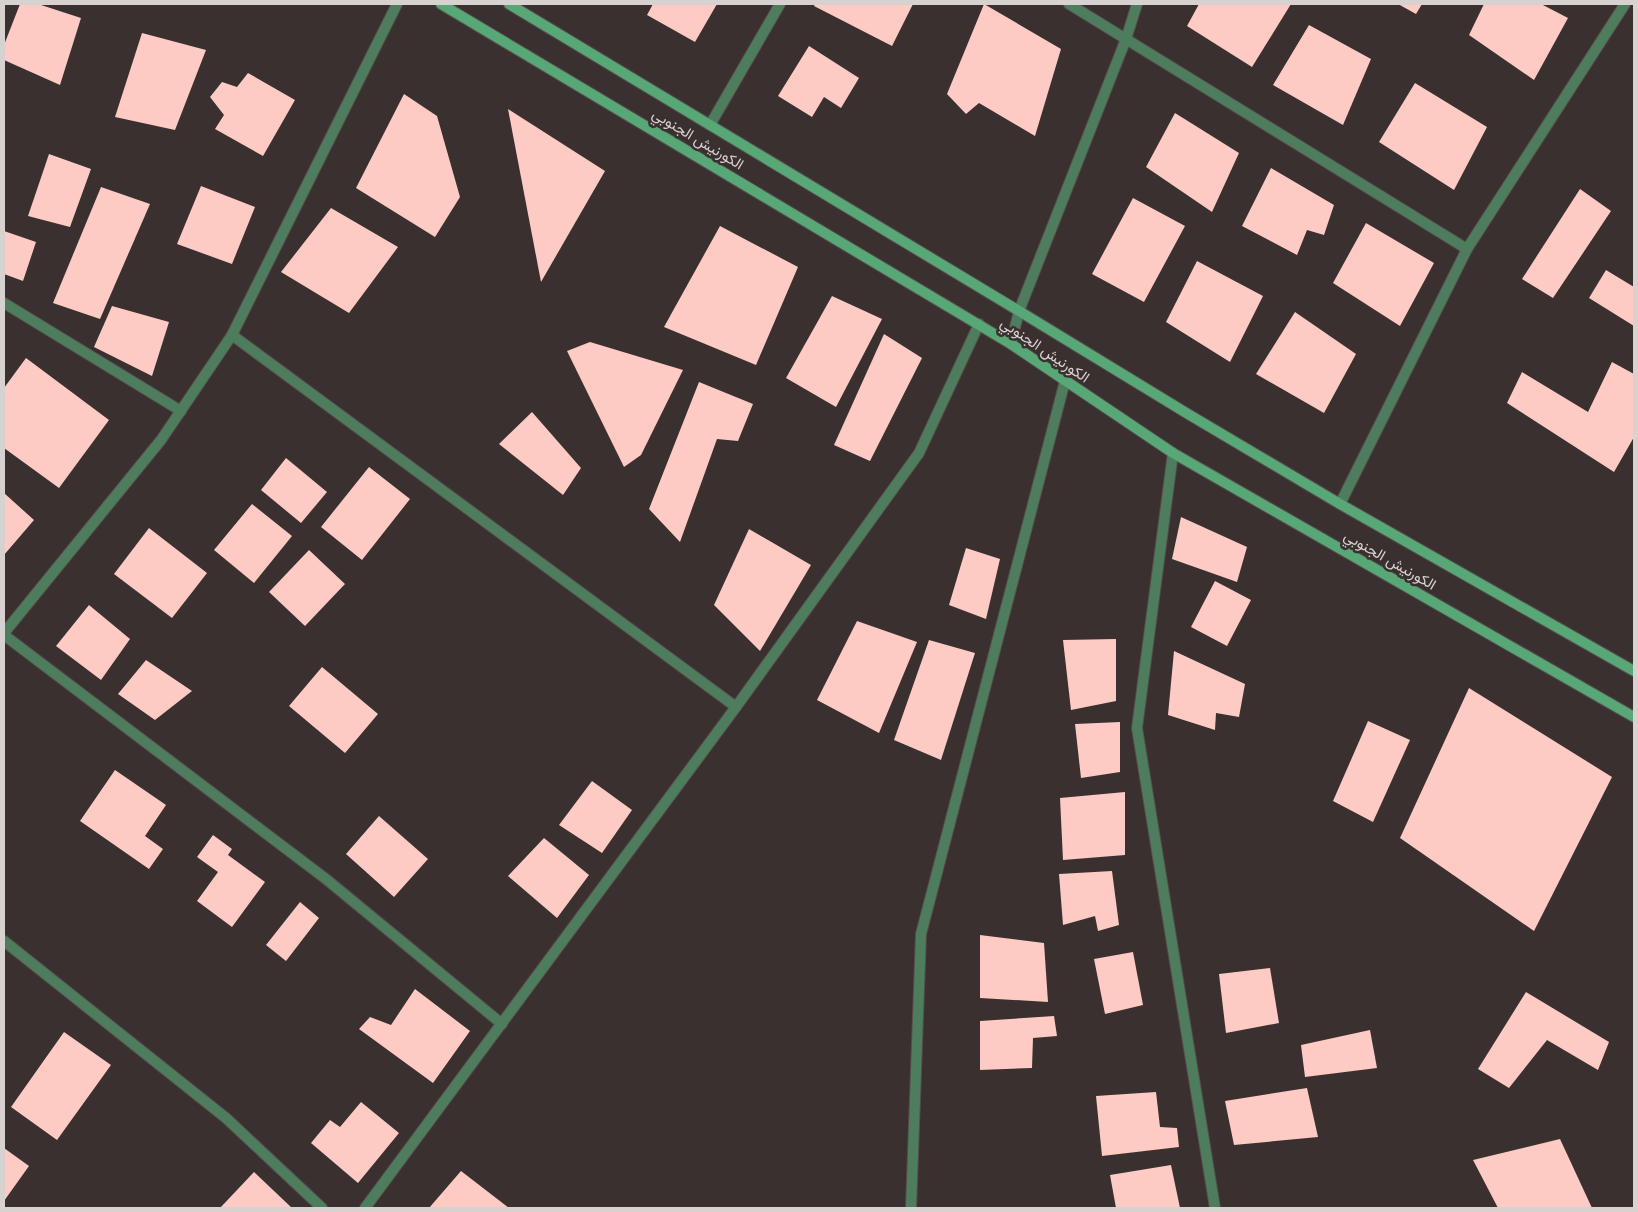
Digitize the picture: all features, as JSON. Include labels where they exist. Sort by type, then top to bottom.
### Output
[{"type":"main road","name":"الكورنيش الجنوبي","points":[[441,4],[979,324],[1173,453],[1634,717]]},
{"type":"main road","name":"الكورنيش الجنوبي","points":[[509,4],[1188,414],[1340,504],[1634,671]]},
{"type":"street","points":[[397,4],[232,335],[161,440],[4,634],[326,879],[502,1024]]},
{"type":"street","points":[[710,125],[780,4]]},
{"type":"street","points":[[1069,4],[1467,249]]},
{"type":"street","points":[[1011,344],[1019,311],[1126,39],[1137,4]]},
{"type":"street","points":[[1340,504],[1467,249],[1626,4]]},
{"type":"street","points":[[4,302],[181,411]]},
{"type":"street","points":[[365,1208],[736,707],[918,453],[979,324]]},
{"type":"street","points":[[232,335],[736,707]]},
{"type":"street","points":[[911,1208],[921,934],[1065,381]]},
{"type":"street","points":[[1173,453],[1137,728],[1215,1208]]},
{"type":"street","points":[[4,941],[226,1118],[322,1208]]},
{"type":"building","points":[[20,4],[38,4],[81,18],[60,85],[4,60],[4,45]]},
{"type":"building","points":[[653,4],[717,4],[695,42],[647,15]]},
{"type":"building","points":[[815,4],[913,4],[892,46],[814,6]]},
{"type":"building","points":[[984,4],[1061,49],[1035,136],[979,103],[966,114],[947,94]]},
{"type":"building","points":[[1199,4],[1291,4],[1252,67],[1187,26]]},
{"type":"building","points":[[1398,4],[1422,4],[1416,14]]},
{"type":"building","points":[[1484,4],[1541,4],[1568,18],[1534,80],[1469,35]]},
{"type":"building","points":[[1309,25],[1371,59],[1343,125],[1273,85]]},
{"type":"building","points":[[142,33],[206,50],[175,130],[115,117]]},
{"type":"building","points":[[809,46],[859,78],[841,108],[824,97],[812,117],[778,96]]},
{"type":"building","points":[[248,73],[295,100],[263,156],[215,129],[224,115],[210,97],[222,82],[237,87]]},
{"type":"building","points":[[1415,83],[1487,127],[1454,190],[1379,142]]},
{"type":"building","points":[[404,94],[437,116],[460,197],[435,237],[356,188]]},
{"type":"building","points":[[508,109],[605,171],[541,282]]},
{"type":"building","points":[[1175,113],[1239,153],[1212,212],[1146,167]]},
{"type":"building","points":[[49,154],[91,169],[70,227],[28,216]]},
{"type":"building","points":[[1271,168],[1334,205],[1324,235],[1307,230],[1297,255],[1242,226]]},
{"type":"building","points":[[201,186],[255,207],[232,264],[177,244]]},
{"type":"building","points":[[101,187],[150,204],[100,319],[53,303]]},
{"type":"building","points":[[1580,189],[1611,211],[1553,298],[1522,279]]},
{"type":"building","points":[[1133,198],[1185,226],[1144,302],[1092,274]]},
{"type":"building","points":[[331,208],[398,247],[349,313],[281,272]]},
{"type":"building","points":[[1366,223],[1434,263],[1400,326],[1333,283]]},
{"type":"building","points":[[720,226],[798,267],[756,365],[664,327]]},
{"type":"building","points":[[4,231],[36,242],[23,281],[4,274]]},
{"type":"building","points":[[1197,261],[1263,296],[1230,362],[1166,322]]},
{"type":"building","points":[[1606,270],[1634,287],[1634,326],[1589,298]]},
{"type":"building","points":[[832,296],[882,319],[836,407],[786,378]]},
{"type":"building","points":[[112,306],[169,322],[152,376],[94,347]]},
{"type":"building","points":[[1295,312],[1356,354],[1324,413],[1256,374]]},
{"type":"building","points":[[884,334],[922,358],[870,461],[834,445]]},
{"type":"building","points":[[590,342],[683,370],[641,455],[624,467],[567,351]]},
{"type":"building","points":[[26,358],[109,420],[59,488],[4,448],[4,388]]},
{"type":"building","points":[[1612,362],[1634,374],[1634,437],[1614,472],[1507,403],[1522,372],[1588,412]]},
{"type":"building","points":[[699,382],[753,404],[738,441],[717,439],[680,542],[649,509]]},
{"type":"building","points":[[532,412],[581,468],[563,495],[499,444]]},
{"type":"building","points":[[286,458],[327,492],[301,523],[261,490]]},
{"type":"building","points":[[369,467],[410,499],[362,560],[321,527]]},
{"type":"building","points":[[4,493],[34,520],[4,555]]},
{"type":"building","points":[[252,504],[292,536],[254,583],[214,550]]},
{"type":"building","points":[[1181,517],[1247,547],[1237,582],[1172,559]]},
{"type":"building","points":[[149,528],[207,573],[172,618],[114,574]]},
{"type":"building","points":[[749,529],[811,565],[760,651],[714,605]]},
{"type":"building","points":[[966,548],[1000,559],[986,619],[949,605]]},
{"type":"building","points":[[309,550],[345,584],[305,626],[269,592]]},
{"type":"building","points":[[1215,581],[1251,600],[1227,646],[1191,627]]},
{"type":"building","points":[[89,605],[130,639],[101,680],[56,646]]},
{"type":"building","points":[[857,621],[917,642],[879,733],[817,700]]},
{"type":"building","points":[[1116,639],[1116,701],[1071,710],[1063,640]]},
{"type":"building","points":[[929,640],[975,653],[941,760],[894,740]]},
{"type":"building","points":[[1174,651],[1245,684],[1239,717],[1216,713],[1215,730],[1168,715]]},
{"type":"building","points":[[146,660],[192,691],[155,720],[118,694]]},
{"type":"building","points":[[322,667],[378,714],[345,753],[289,706]]},
{"type":"building","points":[[1469,688],[1612,777],[1534,931],[1400,838]]},
{"type":"building","points":[[1368,721],[1410,740],[1373,822],[1333,801]]},
{"type":"building","points":[[1120,722],[1120,772],[1081,778],[1075,724]]},
{"type":"building","points":[[115,770],[166,805],[145,836],[163,849],[149,869],[80,821]]},
{"type":"building","points":[[592,781],[632,810],[602,853],[559,825]]},
{"type":"building","points":[[1125,792],[1125,855],[1063,860],[1060,798]]},
{"type":"building","points":[[379,816],[428,859],[394,897],[346,854]]},
{"type":"building","points":[[213,835],[232,849],[228,855],[265,882],[232,927],[197,901],[218,872],[197,857]]},
{"type":"building","points":[[544,838],[589,875],[557,918],[508,876]]},
{"type":"building","points":[[1112,871],[1119,925],[1098,931],[1095,916],[1063,925],[1059,874]]},
{"type":"building","points":[[300,902],[319,918],[286,961],[266,945]]},
{"type":"building","points":[[980,935],[1044,943],[1048,1002],[980,998]]},
{"type":"building","points":[[1133,952],[1143,1005],[1105,1014],[1094,959]]},
{"type":"building","points":[[1270,968],[1279,1023],[1226,1033],[1219,974]]},
{"type":"building","points":[[415,989],[470,1031],[433,1083],[359,1029],[370,1017],[391,1025]]},
{"type":"building","points":[[1526,992],[1609,1042],[1598,1070],[1547,1040],[1509,1088],[1478,1069]]},
{"type":"building","points":[[1054,1016],[1057,1036],[1033,1038],[1032,1068],[980,1070],[980,1021]]},
{"type":"building","points":[[1370,1030],[1377,1068],[1305,1077],[1301,1045]]},
{"type":"building","points":[[64,1032],[111,1065],[57,1140],[11,1107]]},
{"type":"building","points":[[1307,1088],[1318,1137],[1234,1145],[1225,1101]]},
{"type":"building","points":[[1156,1092],[1160,1127],[1177,1128],[1179,1147],[1102,1156],[1096,1096]]},
{"type":"building","points":[[361,1102],[399,1133],[358,1183],[311,1143],[330,1120],[340,1127]]},
{"type":"building","points":[[1560,1139],[1592,1208],[1498,1208],[1473,1160]]},
{"type":"building","points":[[4,1148],[29,1166],[4,1201]]},
{"type":"building","points":[[1171,1165],[1180,1208],[1116,1208],[1110,1175]]},
{"type":"building","points":[[461,1171],[509,1208],[429,1208]]},
{"type":"building","points":[[254,1172],[292,1208],[220,1208]]}]
